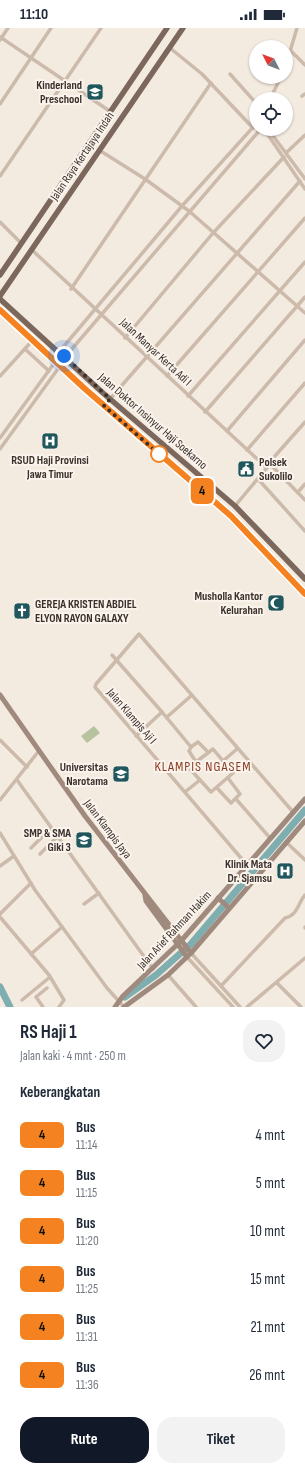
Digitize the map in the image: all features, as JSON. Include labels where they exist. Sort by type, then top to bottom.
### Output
[{"type":"main road","name":"Jalan Raya Kertajaya Indah","points":[[0,275],[167,28]]},
{"type":"main road","name":"Jalan Raya Kertajaya Indah","points":[[0,296],[183,28]]},
{"type":"main road","points":[[90,144],[99,150]]},
{"type":"main road","name":"Jalan Doktor Insinyur Haji Soekarno","points":[[0,299],[108,397],[235,506],[305,579]]},
{"type":"main road","name":"Jalan Doktor Insinyur Haji Soekarno","points":[[0,310],[57,364],[231,516],[305,594]]},
{"type":"street","points":[[8,28],[0,38],[111,112]]},
{"type":"street","points":[[0,104],[51,28]]},
{"type":"street","points":[[0,176],[101,28]]},
{"type":"street","points":[[293,43],[297,28]]},
{"type":"street","points":[[170,48],[195,67],[249,124]]},
{"type":"street","points":[[293,53],[305,65]]},
{"type":"street","points":[[230,74],[249,95]]},
{"type":"street","points":[[71,289],[211,83]]},
{"type":"street","points":[[62,354],[95,309],[259,131],[262,130],[266,132],[305,189]]},
{"type":"street","points":[[62,354],[100,313],[249,133]]},
{"type":"street","points":[[274,136],[287,152],[305,179]]},
{"type":"street","points":[[287,152],[305,136]]},
{"type":"street","points":[[99,150],[145,179],[186,209],[305,313]]},
{"type":"street","points":[[125,338],[213,232],[284,157]]},
{"type":"street","points":[[102,404],[146,357],[300,181]]},
{"type":"street","points":[[167,376],[305,218]]},
{"type":"street","points":[[0,222],[21,243]]},
{"type":"street","name":"Jalan Manyar Kerta Adi I","points":[[32,250],[71,289],[100,313],[205,412],[267,468],[272,465],[298,492]]},
{"type":"street","points":[[188,396],[305,262]]},
{"type":"street","points":[[205,412],[305,296]]},
{"type":"street","points":[[227,431],[305,340]]},
{"type":"street","points":[[0,376],[32,341]]},
{"type":"street","points":[[25,348],[49,371]]},
{"type":"street","points":[[2,440],[49,371],[57,364]]},
{"type":"street","points":[[0,449],[2,440],[57,364]]},
{"type":"street","points":[[247,450],[305,383]]},
{"type":"street","points":[[275,456],[305,422]]},
{"type":"street","points":[[235,506],[267,468]]},
{"type":"street","points":[[258,479],[305,532]]},
{"type":"street","points":[[305,484],[298,492],[305,500]]},
{"type":"street","points":[[266,552],[271,552],[273,545]]},
{"type":"street","points":[[272,559],[280,552]]},
{"type":"street","name":"Jalan Klampis Aji I","points":[[192,694],[139,634],[116,659],[95,687],[247,865]]},
{"type":"street","points":[[112,655],[167,716],[191,747]]},
{"type":"street","points":[[167,716],[192,694],[237,749],[293,812]]},
{"type":"street","name":"Jalan Klampis Jaya","points":[[0,695],[38,752],[145,895],[146,901],[188,954]]},
{"type":"street","points":[[136,736],[162,712]]},
{"type":"street","points":[[0,740],[27,767]]},
{"type":"street","points":[[196,762],[189,751],[191,747],[198,742],[208,752]]},
{"type":"street","points":[[213,749],[223,761],[233,772],[211,792],[190,769],[196,762],[213,749]]},
{"type":"street","points":[[223,761],[237,749]]},
{"type":"street","points":[[0,800],[38,752]]},
{"type":"street","points":[[216,788],[228,802],[231,803],[236,799],[240,794],[228,778]]},
{"type":"street","points":[[17,780],[153,969]]},
{"type":"street","points":[[185,792],[200,780]]},
{"type":"street","points":[[236,799],[270,838]]},
{"type":"street","name":"Jalan Arief Rahman Hakim","points":[[115,1007],[123,996],[180,944],[305,799]]},
{"type":"street","name":"Jalan Arief Rahman Hakim","points":[[127,1006],[168,975],[188,954],[227,906],[305,821]]},
{"type":"street","points":[[31,848],[51,828]]},
{"type":"street","points":[[0,833],[31,883],[62,927],[107,988],[119,1001],[127,1006]]},
{"type":"street","points":[[40,854],[57,837]]},
{"type":"street","points":[[286,842],[305,860]]},
{"type":"street","points":[[0,866],[14,856]]},
{"type":"street","points":[[31,883],[0,915],[50,977],[64,1000],[59,1007]]},
{"type":"street","points":[[84,904],[99,893]]},
{"type":"street","points":[[221,986],[285,918],[290,917],[301,905],[305,895]]},
{"type":"street","points":[[219,899],[227,906]]},
{"type":"street","points":[[31,954],[62,927]]},
{"type":"street","points":[[188,954],[200,962],[240,1007]]},
{"type":"street","points":[[188,954],[196,967],[233,1007]]},
{"type":"street","points":[[248,1007],[305,958]]},
{"type":"street","points":[[196,967],[200,962]]},
{"type":"street","points":[[168,975],[196,1007]]},
{"type":"street","points":[[22,1000],[50,977]]},
{"type":"street","points":[[277,983],[301,1007]]},
{"type":"street","points":[[43,1007],[36,997],[47,988]]},
{"type":"street","points":[[123,996],[127,1006]]},
{"type":"green space","points":[[94,726],[100,733],[87,743],[81,736]]},
{"type":"waterway","points":[[125,997],[156,975],[191,944],[305,810]]},
{"type":"waterway","points":[[0,987],[10,1007]]},
{"type":"bus line","name":"4","points":[[0,310],[84,388],[231,516],[305,594]]},
{"type":"place","name":"Kinderland Preschool","points":[[95,92]]},
{"type":"place","name":"RSUD Haji Provinsi Jawa Timur","points":[[50,441]]},
{"type":"place","name":"Polsek Sukolilo","points":[[246,469]]},
{"type":"place","name":"Musholla Kantor Kelurahan","points":[[276,603]]},
{"type":"place","name":"GEREJA KRISTEN ABDIEL ELYON RAYON GALAXY","points":[[22,611]]},
{"type":"place","name":"Universitas Narotama","points":[[121,774]]},
{"type":"place","name":"SMP & SMA Giki 3","points":[[84,840]]},
{"type":"place","name":"Klinik Mata Dr. Sjamsu","points":[[285,871]]},
{"type":"district","name":"KLAMPIS NGASEM","points":[[203,766]]},
{"type":"route","points":[[64,356],[110,399],[104,406],[159,454]]}]
